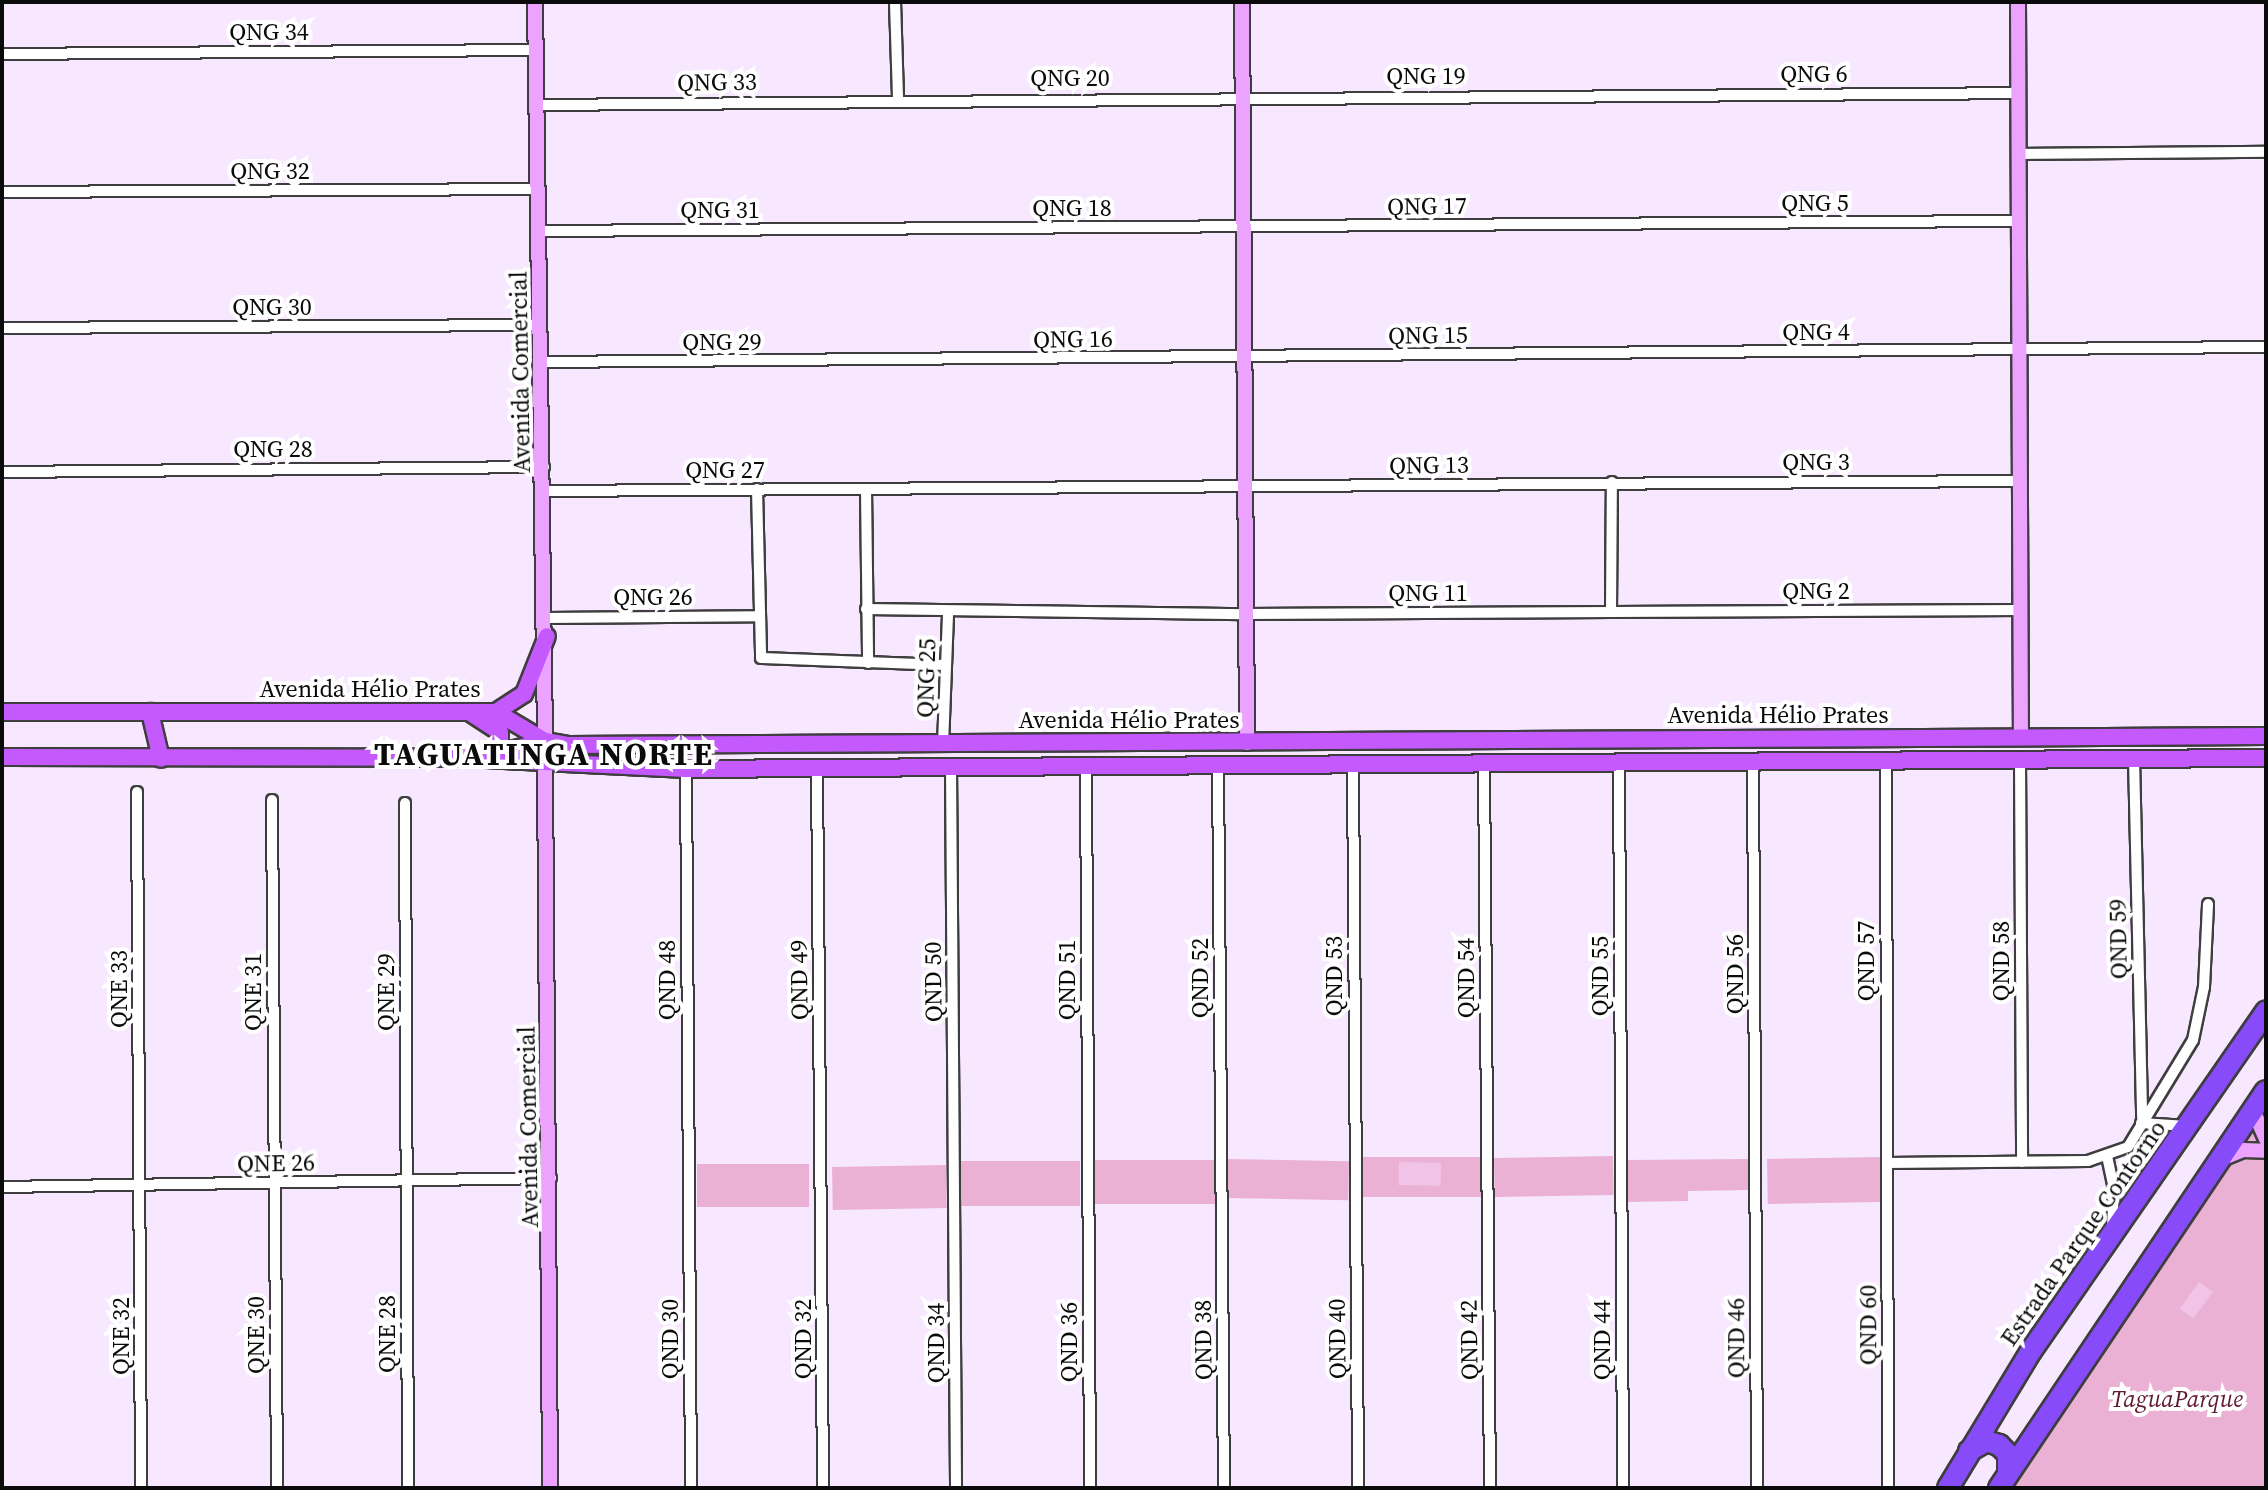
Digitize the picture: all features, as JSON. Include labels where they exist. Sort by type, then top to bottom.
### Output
[{"type":"highway","name":"Estrada Parque Contorno","points":[[1948,1488],[1969,1451],[2110,1239],[2266,1011]]},
{"type":"highway","points":[[2004,1480],[2266,1091]]},
{"type":"highway","points":[[1969,1451],[1986,1441],[1999,1445],[2008,1454],[2004,1480]]},
{"type":"main road","points":[[496,712],[524,694],[547,636]]},
{"type":"main road","name":"Avenida Hélio Prates","points":[[2,712],[496,712],[545,741],[943,745],[1293,744],[2266,736]]},
{"type":"main road","points":[[150,712],[161,759]]},
{"type":"main road","points":[[469,712],[500,732],[500,744],[493,754]]},
{"type":"main road","points":[[1675,760],[1688,751],[1738,748],[1763,739]]},
{"type":"main road","points":[[466,758],[545,741]]},
{"type":"main road","points":[[1218,764],[1227,753],[1287,751],[1293,744]]},
{"type":"main road","points":[[883,767],[878,759],[883,753],[924,752],[943,745]]},
{"type":"main road","name":"Avenida Hélio Prates","points":[[2,757],[466,758],[545,765],[686,769],[2266,758]]},
{"type":"street","name":"Avenida Comercial","points":[[535,2],[547,618],[545,741]]},
{"type":"street","points":[[895,2],[898,99]]},
{"type":"street","points":[[1242,2],[1247,743]]},
{"type":"street","points":[[2018,2],[2021,738]]},
{"type":"street","name":"QNG 34","points":[[2,54],[536,50]]},
{"type":"street","name":"QNG 6","points":[[1610,95],[2019,93]]},
{"type":"street","name":"QNG 19","points":[[1243,97],[1610,95]]},
{"type":"street","name":"QNG 20","points":[[898,99],[1243,97]]},
{"type":"street","name":"QNG 33","points":[[537,105],[898,99]]},
{"type":"street","points":[[2019,154],[2266,152]]},
{"type":"street","name":"QNG 32","points":[[2,192],[539,189]]},
{"type":"street","name":"QNG 5","points":[[1612,224],[2019,221]]},
{"type":"street","name":"QNG 17","points":[[1243,227],[1612,224]]},
{"type":"street","name":"QNG 18","points":[[900,229],[1243,227]]},
{"type":"street","name":"QNG 31","points":[[540,231],[900,229]]},
{"type":"street","name":"QNG 30","points":[[2,328],[541,325]]},
{"type":"street","name":"QNG 4","points":[[1613,352],[2266,347]]},
{"type":"street","name":"QNG 15","points":[[1244,357],[1613,352]]},
{"type":"street","name":"QNG 16","points":[[902,361],[1244,357]]},
{"type":"street","name":"QNG 29","points":[[542,362],[902,361]]},
{"type":"street","name":"QNG 28","points":[[2,472],[544,467]]},
{"type":"street","name":"QNG 3","points":[[1612,482],[2020,481]]},
{"type":"street","points":[[1611,611],[1612,482]]},
{"type":"street","name":"QNG 13","points":[[905,489],[1612,482]]},
{"type":"street","points":[[757,489],[759,616],[763,659],[946,665]]},
{"type":"street","points":[[866,489],[868,663]]},
{"type":"street","name":"QNG 27","points":[[544,491],[905,489]]},
{"type":"street","name":"QNG 11","points":[[866,609],[1246,614],[1611,611]]},
{"type":"street","name":"QNG 2","points":[[1611,611],[2021,610]]},
{"type":"street","name":"QNG 25","points":[[943,745],[948,612]]},
{"type":"street","name":"QNG 26","points":[[547,618],[759,616]]},
{"type":"street","name":"QND 59","points":[[2134,758],[2142,1121]]},
{"type":"street","name":"QND 58","points":[[2020,759],[2022,1162]]},
{"type":"street","name":"QND 57","points":[[1886,760],[1887,1163]]},
{"type":"street","name":"QND 55","points":[[1619,761],[1621,1191]]},
{"type":"street","name":"QND 56","points":[[1753,761],[1756,1188]]},
{"type":"street","name":"QND 54","points":[[1484,762],[1488,1193]]},
{"type":"street","name":"QND 53","points":[[1353,763],[1355,1189]]},
{"type":"street","name":"QND 52","points":[[1218,764],[1221,1193]]},
{"type":"street","name":"Avenida Comercial","points":[[545,765],[551,1178],[550,1488]]},
{"type":"street","name":"QND 51","points":[[1086,765],[1088,1196]]},
{"type":"street","name":"QND 50","points":[[951,766],[956,1198]]},
{"type":"street","name":"QND 49","points":[[817,768],[822,1191]]},
{"type":"street","name":"QND 48","points":[[686,769],[690,1190]]},
{"type":"street","name":"QNE 33","points":[[137,792],[141,1185]]},
{"type":"street","name":"QNE 31","points":[[272,800],[274,1183]]},
{"type":"street","name":"QNE 29","points":[[405,803],[406,1181]]},
{"type":"street","points":[[1887,1163],[2022,1162],[2107,1156],[2128,1147],[2196,1031],[2208,904]]},
{"type":"street","points":[[2253,1110],[2266,1139]]},
{"type":"street","points":[[2142,1121],[2189,1126]]},
{"type":"street","points":[[2221,1159],[2243,1150],[2266,1151]]},
{"type":"street","points":[[2107,1156],[2114,1190],[2110,1239]]},
{"type":"street","name":"QND 60","points":[[1887,1163],[1888,1488]]},
{"type":"street","name":"QNE 26","points":[[2,1187],[551,1178]]},
{"type":"street","name":"QNE 28","points":[[406,1181],[408,1488]]},
{"type":"street","name":"QNE 30","points":[[274,1183],[277,1488]]},
{"type":"street","name":"QNE 32","points":[[141,1185],[141,1488]]},
{"type":"street","name":"QND 46","points":[[1756,1188],[1757,1488]]},
{"type":"street","name":"QND 40","points":[[1355,1189],[1358,1488]]},
{"type":"street","name":"QND 30","points":[[690,1190],[691,1488]]},
{"type":"street","name":"QND 32","points":[[822,1191],[823,1488]]},
{"type":"street","name":"QND 44","points":[[1621,1191],[1623,1488]]},
{"type":"street","name":"QND 38","points":[[1221,1193],[1224,1488]]},
{"type":"street","name":"QND 42","points":[[1488,1193],[1490,1488]]},
{"type":"street","name":"QND 36","points":[[1088,1196],[1090,1488]]},
{"type":"street","name":"QND 34","points":[[956,1198],[956,1488]]},
{"type":"green space","name":"TaguaParque","points":[[2266,1111],[2266,1488],[2014,1488],[2111,1338]]},
{"type":"green space","points":[[1613,1156],[1614,1195],[1495,1197],[1494,1158]]},
{"type":"green space","points":[[1361,1157],[1484,1157],[1484,1197],[1361,1197]]},
{"type":"green space","points":[[1880,1157],[1881,1202],[1768,1204],[1767,1159]]},
{"type":"green space","points":[[1225,1159],[1349,1161],[1348,1200],[1224,1198]]},
{"type":"green space","points":[[1749,1159],[1750,1190],[1688,1191],[1688,1201],[1626,1202],[1625,1160]]},
{"type":"green space","points":[[1093,1160],[1216,1160],[1216,1204],[1093,1204]]},
{"type":"green space","points":[[961,1161],[1080,1161],[1080,1206],[961,1206]]},
{"type":"green space","points":[[697,1164],[809,1164],[809,1207],[697,1207]]},
{"type":"green space","points":[[946,1165],[947,1208],[833,1210],[832,1167]]},
{"type":"shaded area","points":[[1399,1162],[1441,1163],[1441,1186],[1399,1185]]},
{"type":"shaded area","points":[[2199,1282],[2213,1292],[2193,1319],[2180,1309]]},
{"type":"district","name":"TAGUATINGA NORTE","points":[[544,754]]}]
